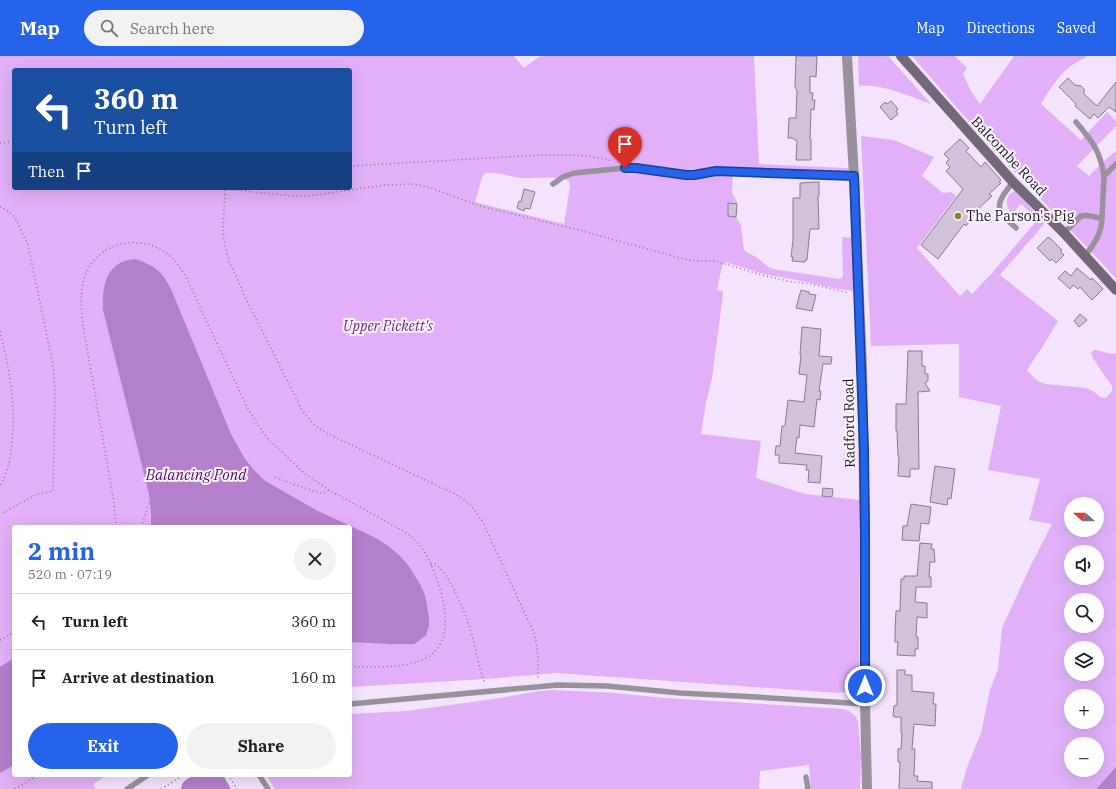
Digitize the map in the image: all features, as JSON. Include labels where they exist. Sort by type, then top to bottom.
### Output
[{"type":"main road","name":"Balcombe Road","points":[[901,56],[1013,182],[1064,233],[1116,290]]},
{"type":"street","name":"Radford Road","points":[[847,56],[862,362],[865,478],[865,704],[867,789]]},
{"type":"lane","points":[[1076,122],[1096,148],[1101,160],[1104,176],[1102,226],[1098,237],[1085,256]]},
{"type":"lane","points":[[1104,176],[1116,164]]},
{"type":"lane","points":[[553,184],[576,173],[631,168],[686,175],[716,171],[854,176]]},
{"type":"lane","points":[[1013,182],[1002,197],[999,203],[999,208],[1003,216],[1016,228]]},
{"type":"lane","points":[[1064,233],[1081,216],[1088,215],[1102,219]]},
{"type":"lane","points":[[352,704],[558,685],[607,686],[680,693],[865,704]]},
{"type":"lane","points":[[127,789],[145,777]]},
{"type":"lane","points":[[260,777],[268,789]]},
{"type":"lane","points":[[806,777],[808,789]]},
{"type":"path","points":[[0,143],[12,142]]},
{"type":"path","points":[[352,166],[568,154],[589,156],[618,162]]},
{"type":"path","points":[[352,190],[385,185],[413,184],[428,187],[480,206],[578,230],[680,258],[694,261],[715,261],[792,282],[811,284],[832,290],[858,294]]},
{"type":"path","points":[[225,190],[223,231],[229,261],[247,301],[302,410],[315,426],[326,433],[455,494],[474,509],[483,523],[535,635],[538,656],[539,686]]},
{"type":"path","points":[[242,190],[294,196],[308,196],[350,190]]},
{"type":"path","points":[[0,207],[10,212],[15,217],[30,251],[53,365],[55,392],[53,491],[38,494],[0,514]]},
{"type":"path","points":[[116,525],[114,503],[80,302],[83,280],[96,258],[107,249],[125,243],[142,243],[155,247],[166,253],[180,268],[196,298],[247,407],[263,433],[277,449],[293,464],[329,490],[407,533],[422,548],[431,565],[441,592],[445,617],[443,638],[437,649],[428,656],[411,663],[388,666],[352,666]]},
{"type":"path","points":[[0,331],[10,377],[13,418],[10,462],[6,476],[0,486]]},
{"type":"path","points":[[275,477],[320,493],[329,490]]},
{"type":"path","points":[[142,525],[150,501]]},
{"type":"path","points":[[431,565],[435,564],[440,568],[450,583],[462,607],[472,636],[479,667],[487,691]]},
{"type":"path","points":[[0,640],[12,633]]},
{"type":"path","points":[[15,789],[35,777]]},
{"type":"path","points":[[162,789],[181,777]]},
{"type":"path","points":[[229,777],[237,789]]},
{"type":"green space","name":"Upper Pickett's","points":[[0,56],[514,56],[524,68],[540,56],[754,56],[759,164],[848,168],[849,174],[733,170],[732,193],[737,202],[736,217],[741,225],[744,250],[773,269],[839,279],[842,278],[843,275],[842,237],[851,238],[854,291],[760,273],[725,262],[722,266],[717,290],[723,291],[723,295],[712,378],[701,434],[761,441],[756,478],[805,494],[860,500],[859,685],[849,691],[838,693],[556,673],[486,679],[352,687],[352,525],[12,525],[12,777],[105,777],[93,784],[96,789],[0,789]],"holes":[[[485,173],[495,173],[522,178],[558,178],[569,181],[570,186],[564,224],[475,202],[482,177]]]},
{"type":"green space","points":[[858,56],[888,56],[931,104],[905,94],[886,89],[859,86]]},
{"type":"green space","points":[[912,56],[955,56],[967,68],[963,74],[972,93],[980,104],[1014,56],[1087,56],[1062,74],[1041,104],[1081,140],[1107,112],[1116,121],[1116,126],[1077,166],[1089,176],[1116,151],[1116,279],[992,148]]},
{"type":"green space","points":[[861,136],[894,140],[934,157],[922,176],[943,193],[951,192],[956,196],[917,248],[960,296],[967,289],[972,294],[993,272],[1038,219],[1021,204],[1012,214],[1007,205],[1007,198],[1011,193],[1015,191],[1045,223],[1000,275],[1058,321],[1027,370],[1035,379],[1046,384],[1086,388],[1093,391],[1100,397],[1105,398],[1112,391],[1112,386],[1091,353],[1096,350],[1112,354],[1116,353],[1116,767],[1096,789],[961,789],[967,767],[981,733],[990,690],[998,669],[1002,628],[1052,524],[1029,520],[1040,479],[988,470],[1001,406],[959,397],[959,344],[871,346]]},
{"type":"green space","points":[[554,690],[615,693],[665,698],[843,709],[851,712],[858,722],[861,756],[860,789],[811,789],[809,765],[760,771],[759,789],[275,789],[267,777],[352,777],[352,714],[406,711],[494,699],[539,691]]},
{"type":"water","name":"Balancing Pond","points":[[136,259],[153,267],[161,273],[171,289],[231,434],[245,459],[253,469],[264,480],[316,510],[348,525],[151,525],[149,494],[103,310],[105,283],[108,276],[112,269],[118,264]]},
{"type":"water","name":"Balancing Pond","points":[[352,527],[374,537],[399,555],[408,565],[425,595],[429,617],[429,626],[426,635],[414,644],[352,642]]},
{"type":"water","points":[[12,659],[12,766],[0,773],[0,667]]},
{"type":"water","points":[[1116,767],[1116,789],[1096,789]]},
{"type":"water","points":[[190,777],[224,777],[231,789],[181,789],[181,786]]},
{"type":"building","points":[[796,56],[817,56],[816,77],[810,76],[810,93],[813,93],[812,100],[815,100],[814,110],[811,109],[811,160],[796,160],[797,141],[792,138],[788,138],[789,118],[796,118]]},
{"type":"building","points":[[1068,78],[1075,85],[1081,86],[1084,89],[1084,94],[1097,106],[1116,82],[1116,112],[1109,107],[1098,118],[1094,114],[1090,119],[1075,106],[1076,104],[1059,87]]},
{"type":"building","points":[[891,101],[898,109],[896,111],[898,114],[891,120],[880,107],[885,102],[887,104]]},
{"type":"building","name":"The Parson's Pig","points":[[960,139],[969,148],[966,151],[981,167],[985,162],[1001,180],[999,182],[1001,183],[989,194],[992,196],[978,209],[966,226],[964,224],[938,259],[921,245],[963,189],[946,171],[950,167],[946,163],[949,159],[944,154]]},
{"type":"building","points":[[819,182],[819,229],[810,229],[807,260],[805,260],[805,262],[792,261],[793,198],[800,198],[800,183]]},
{"type":"building","points":[[524,189],[535,192],[530,209],[525,208],[524,211],[517,208],[519,201],[521,202]]},
{"type":"building","points":[[728,203],[737,204],[736,217],[728,216]]},
{"type":"building","points":[[1048,237],[1062,250],[1060,251],[1064,255],[1056,263],[1052,259],[1050,261],[1037,248]]},
{"type":"building","points":[[1077,268],[1091,280],[1092,278],[1103,289],[1092,300],[1080,287],[1078,289],[1073,285],[1070,289],[1058,278],[1065,271],[1071,276]]},
{"type":"building","points":[[801,290],[809,292],[809,294],[816,295],[812,311],[796,308]]},
{"type":"building","points":[[1080,314],[1087,320],[1079,327],[1074,321]]},
{"type":"building","points":[[802,327],[821,329],[819,356],[832,357],[831,364],[823,364],[819,391],[821,391],[820,400],[817,399],[814,427],[800,425],[799,438],[797,437],[795,453],[822,456],[820,483],[808,482],[809,470],[806,470],[807,465],[779,463],[779,455],[775,455],[776,446],[780,446],[782,426],[785,425],[788,400],[804,402],[807,375],[799,374]]},
{"type":"building","points":[[908,351],[922,351],[922,366],[925,366],[925,374],[928,374],[928,381],[925,383],[930,391],[918,392],[919,469],[910,469],[910,477],[898,476],[899,456],[896,431],[896,404],[906,404]]},
{"type":"building","points":[[935,466],[955,469],[951,499],[948,498],[947,505],[930,502]]},
{"type":"building","points":[[823,488],[833,489],[832,497],[822,496]]},
{"type":"building","points":[[911,504],[931,507],[929,524],[921,523],[919,541],[902,540],[903,526],[907,526]]},
{"type":"building","points":[[920,543],[932,544],[931,549],[934,549],[935,562],[930,562],[929,577],[931,577],[931,587],[916,587],[915,602],[927,603],[927,618],[917,617],[916,637],[918,637],[918,649],[915,649],[915,656],[897,655],[898,642],[895,642],[896,611],[900,611],[901,579],[904,579],[904,576],[917,576]]},
{"type":"building","points":[[897,670],[905,670],[905,675],[912,675],[912,691],[934,693],[933,704],[936,704],[935,726],[914,724],[912,749],[915,749],[914,776],[918,776],[917,781],[932,782],[932,789],[899,789],[900,762],[898,762],[898,749],[901,749],[901,717],[893,716],[894,706],[897,705]]},
{"type":"place","name":"The Parson's Pig","points":[[958,216]]},
{"type":"route","points":[[625,168],[636,168],[686,175],[716,171],[854,176],[864,449],[865,686]]}]
